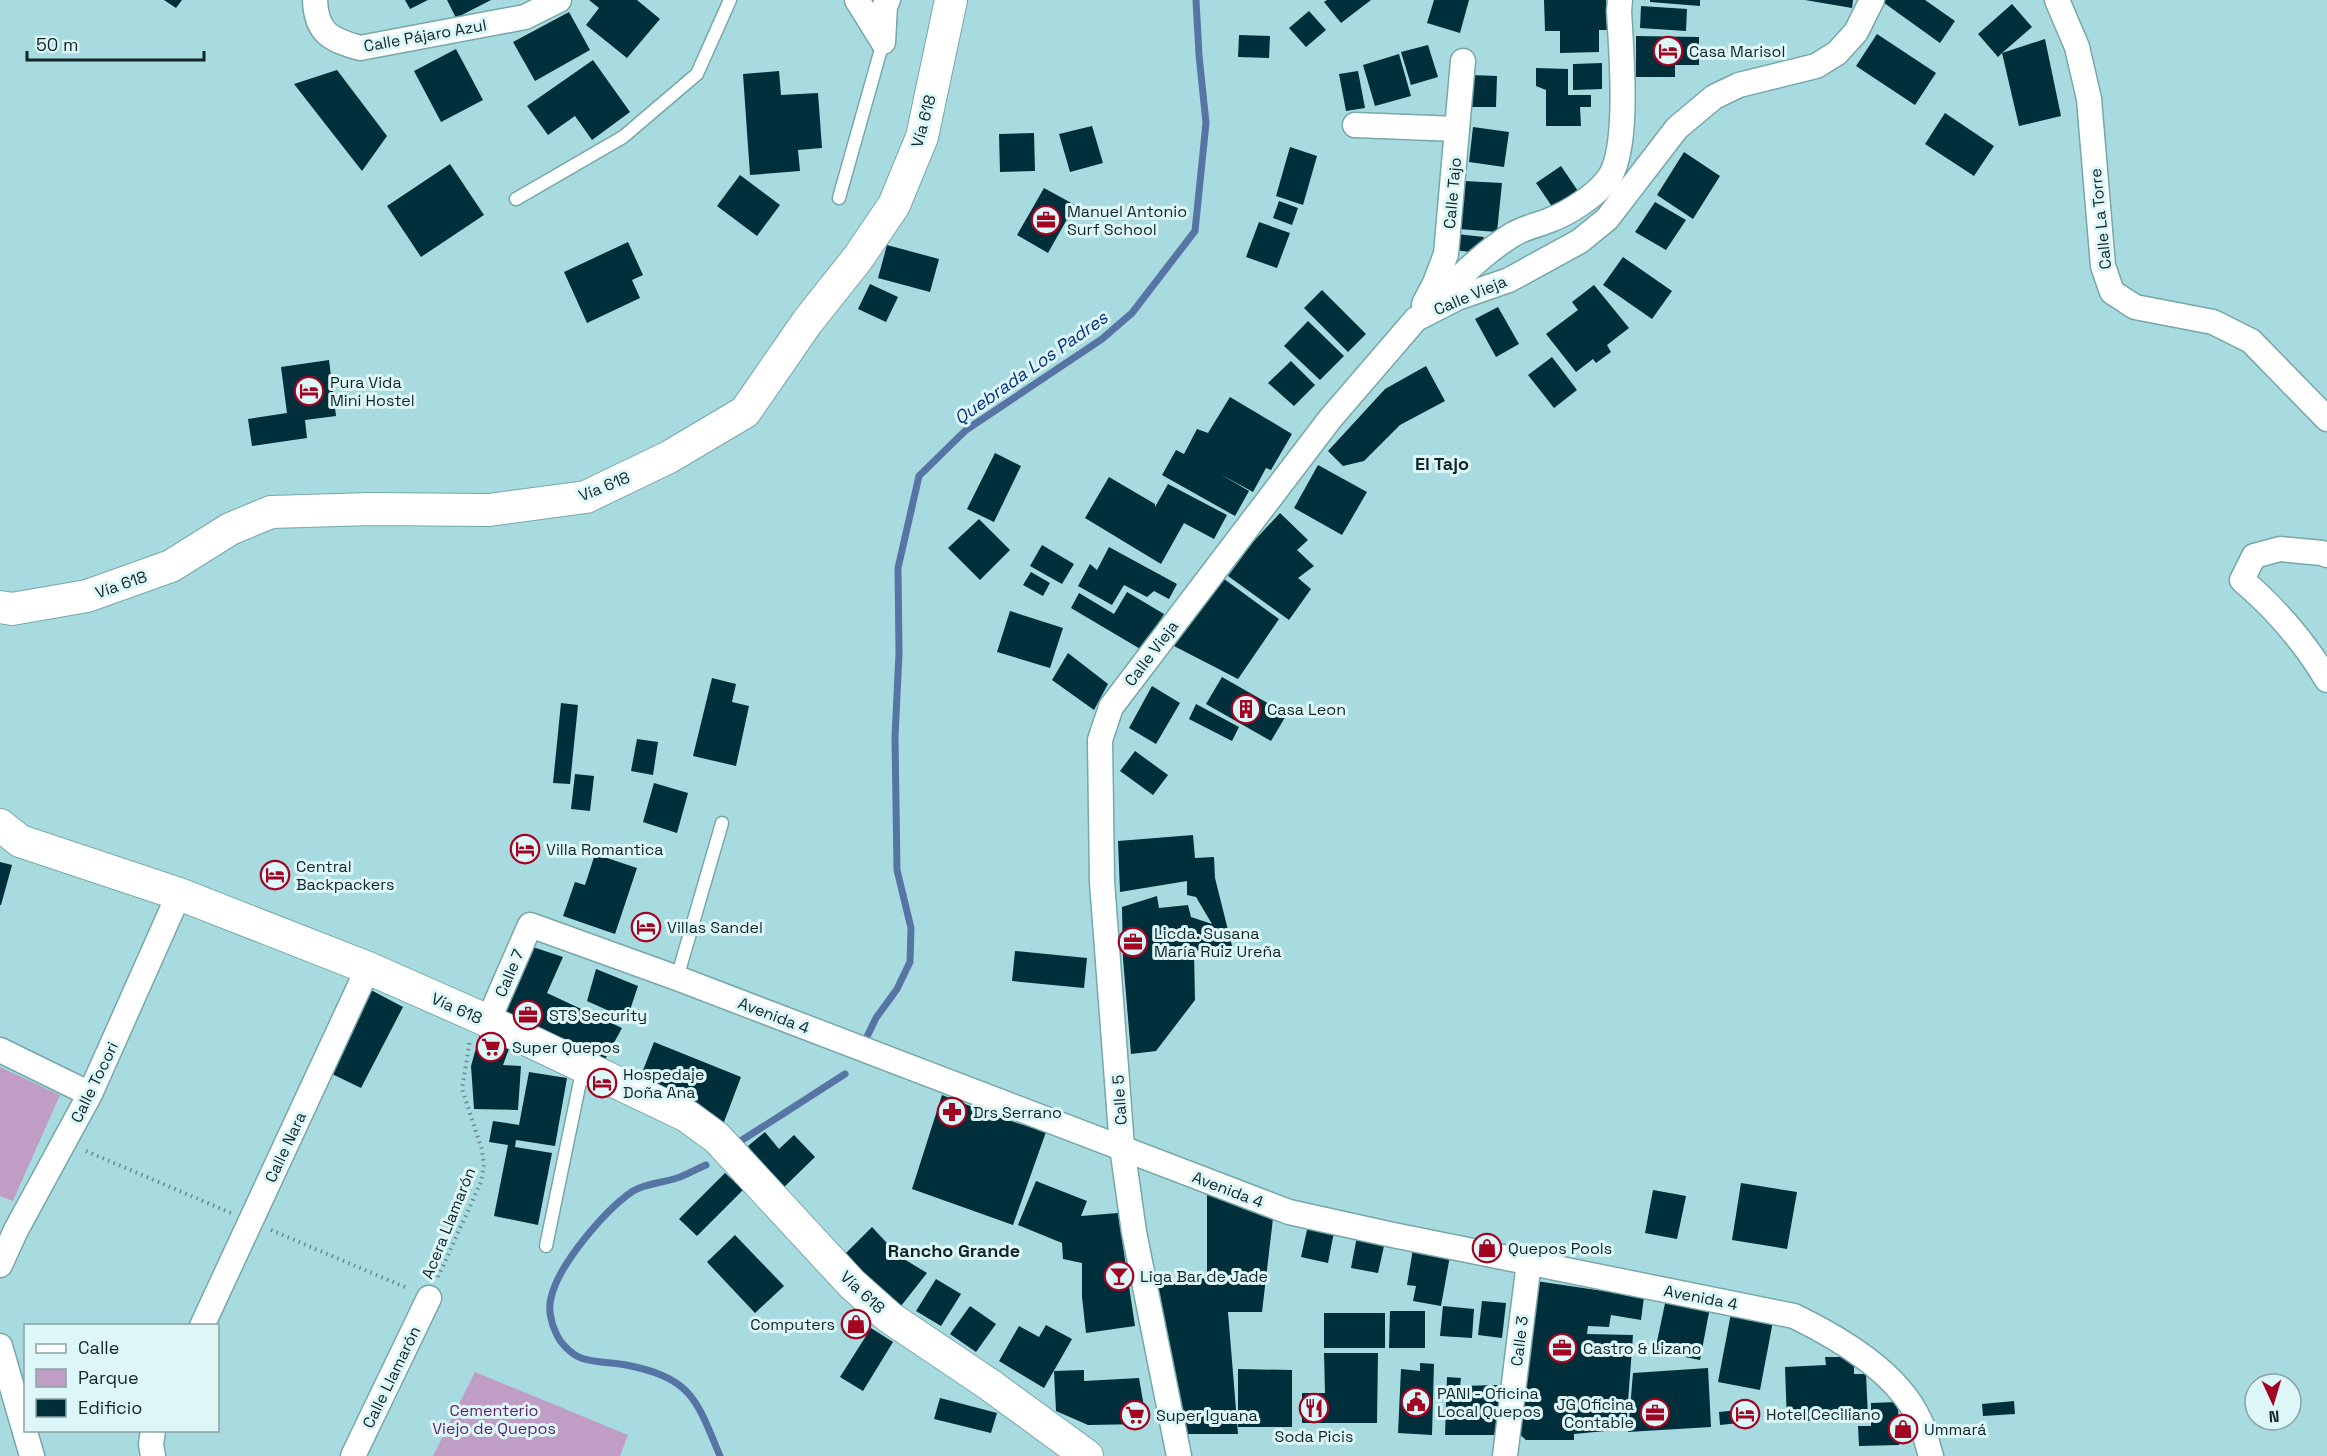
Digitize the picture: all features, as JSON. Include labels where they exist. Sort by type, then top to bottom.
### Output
[{"type":"street","name":"Calle Pájaro Azul","points":[[315,0],[315,17],[323,30],[338,42],[360,48],[525,17],[559,0]]},
{"type":"street","points":[[857,0],[883,42]]},
{"type":"street","points":[[883,42],[885,5],[888,0]]},
{"type":"street","name":"Vía 618","points":[[0,607],[12,609],[98,592],[171,566],[230,529],[271,512],[372,509],[489,510],[586,497],[669,457],[745,412],[808,321],[858,258],[894,205],[922,137],[951,0]]},
{"type":"street","points":[[1416,319],[1486,252],[1515,233],[1554,219],[1584,202],[1610,177],[1620,144],[1623,82],[1620,0]]},
{"type":"street","name":"Calle Vieja","points":[[1100,740],[1111,707],[1198,590],[1330,419],[1416,319],[1457,298],[1509,280],[1580,242],[1607,219],[1677,128],[1707,104],[1739,85],[1816,66],[1837,53],[1856,32],[1872,0]]},
{"type":"street","name":"Calle La Torre","points":[[2057,0],[2077,47],[2089,99],[2103,266],[2112,292],[2135,307],[2213,322],[2251,341],[2327,419]]},
{"type":"street","name":"Calle Tajo","points":[[1416,319],[1435,284],[1446,254],[1463,61]]},
{"type":"street","points":[[1355,125],[1457,129]]},
{"type":"street","points":[[2327,555],[2280,549],[2254,556],[2242,580],[2266,601],[2310,650],[2327,680]]},
{"type":"street","name":"Calle 5","points":[[1100,740],[1102,882],[1122,1148],[1134,1232],[1179,1456]]},
{"type":"street","name":"Vía 618","points":[[7,834],[179,894],[368,968],[584,1066],[687,1116],[717,1138],[844,1275],[890,1317],[990,1385],[1087,1456]]},
{"type":"street","name":"Calle Tocori","points":[[0,1265],[8,1226],[90,1094],[179,894]]},
{"type":"street","name":"Avenida 4","points":[[530,925],[677,978],[1289,1212],[1794,1316],[1833,1335],[1871,1363],[1899,1390],[1919,1420],[1931,1456]]},
{"type":"street","name":"Calle 7","points":[[482,1019],[530,925]]},
{"type":"street","name":"Calle Nara","points":[[203,1324],[368,968]]},
{"type":"street","points":[[0,1050],[90,1094]]},
{"type":"street","name":"Calle 3","points":[[1505,1456],[1529,1262]]},
{"type":"street","name":"Calle Llamarón","points":[[353,1456],[429,1298]]},
{"type":"street","points":[[0,1346],[24,1428]]},
{"type":"street","points":[[25,1432],[32,1456]]},
{"type":"street","points":[[153,1432],[151,1444],[153,1456]]},
{"type":"lane","points":[[516,199],[623,137],[697,74],[730,0]]},
{"type":"lane","points":[[839,198],[883,42]]},
{"type":"lane","points":[[677,978],[722,823]]},
{"type":"lane","points":[[546,1246],[584,1066]]},
{"type":"path","name":"Acera Llamarón","points":[[429,1298],[481,1182],[484,1165],[482,1150],[462,1089],[465,1062],[482,1019]]},
{"type":"green space","points":[[0,1067],[60,1095],[13,1201],[0,1196]]},
{"type":"green space","name":"Cementerio Viejo de Quepos","points":[[475,1372],[628,1435],[620,1456],[433,1456]]},
{"type":"building","points":[[164,0],[182,0],[176,8]]},
{"type":"building","points":[[405,0],[428,0],[410,9]]},
{"type":"building","points":[[447,0],[491,0],[456,18]]},
{"type":"building","points":[[589,0],[637,0],[660,19],[627,58],[586,25],[599,8]]},
{"type":"building","points":[[1327,0],[1371,0],[1341,23],[1324,2]]},
{"type":"building","points":[[1434,0],[1469,0],[1460,33],[1427,23]]},
{"type":"building","points":[[1544,0],[1606,0],[1607,30],[1599,30],[1599,52],[1560,53],[1560,31],[1545,31]]},
{"type":"building","points":[[1650,0],[1700,0],[1700,6],[1650,2]]},
{"type":"building","points":[[1805,0],[1853,0],[1852,8]]},
{"type":"building","points":[[1880,0],[1925,0],[1955,21],[1940,43]]},
{"type":"building","points":[[2012,4],[2032,27],[1998,57],[1978,34]]},
{"type":"building","points":[[1641,6],[1687,9],[1686,31],[1640,28]]},
{"type":"building","points":[[1309,11],[1326,30],[1306,47],[1289,28]]},
{"type":"building","points":[[569,12],[590,50],[535,81],[513,42]]},
{"type":"building","points":[[1877,34],[1936,73],[1915,105],[1856,66]]},
{"type":"building","points":[[1239,35],[1270,36],[1269,58],[1238,57]]},
{"type":"building","name":"Casa Marisol","points":[[1636,36],[1699,37],[1699,65],[1675,65],[1675,77],[1636,77]]},
{"type":"building","points":[[2045,39],[2061,116],[2019,126],[2002,53]]},
{"type":"building","points":[[1428,45],[1438,77],[1411,85],[1401,52]]},
{"type":"building","points":[[456,49],[483,100],[441,122],[414,71]]},
{"type":"building","points":[[1399,54],[1411,96],[1375,106],[1363,65]]},
{"type":"building","points":[[593,60],[630,112],[592,140],[575,116],[548,135],[527,106]]},
{"type":"building","points":[[1602,63],[1602,89],[1573,90],[1573,64]]},
{"type":"building","points":[[1536,68],[1568,69],[1568,95],[1591,95],[1591,107],[1580,107],[1581,126],[1546,126],[1546,90],[1536,86]]},
{"type":"building","points":[[337,70],[387,136],[362,171],[294,84]]},
{"type":"building","points":[[779,71],[781,95],[818,93],[822,148],[798,150],[800,171],[750,175],[743,74]]},
{"type":"building","points":[[1358,71],[1365,108],[1346,111],[1339,74]]},
{"type":"building","points":[[1471,75],[1497,76],[1496,107],[1471,107]]},
{"type":"building","points":[[1945,113],[1994,146],[1974,176],[1925,144]]},
{"type":"building","points":[[1092,126],[1103,163],[1070,172],[1059,134]]},
{"type":"building","points":[[1473,127],[1509,132],[1504,167],[1469,162]]},
{"type":"building","points":[[1034,133],[1035,171],[1000,172],[999,134]]},
{"type":"building","points":[[1290,147],[1317,156],[1303,205],[1276,196]]},
{"type":"building","points":[[1684,152],[1720,176],[1693,219],[1657,195]]},
{"type":"building","points":[[450,164],[484,215],[421,257],[387,206]]},
{"type":"building","points":[[1561,166],[1578,191],[1553,208],[1536,183]]},
{"type":"building","points":[[740,175],[780,205],[757,236],[717,206]]},
{"type":"building","points":[[1464,181],[1502,183],[1497,232],[1459,229]]},
{"type":"building","name":"Manuel Antonio Surf School","points":[[1044,188],[1075,205],[1048,253],[1017,235]]},
{"type":"building","points":[[1279,201],[1298,208],[1292,225],[1273,218]]},
{"type":"building","points":[[1655,202],[1686,220],[1666,250],[1635,232]]},
{"type":"building","points":[[1259,222],[1290,233],[1277,268],[1246,257]]},
{"type":"building","points":[[1456,234],[1484,237],[1478,253],[1455,250]]},
{"type":"building","points":[[628,242],[643,275],[632,280],[640,298],[587,323],[564,272]]},
{"type":"building","points":[[887,245],[939,259],[930,292],[878,278]]},
{"type":"building","points":[[1623,257],[1672,291],[1652,319],[1603,285]]},
{"type":"building","points":[[870,284],[898,297],[886,322],[858,309]]},
{"type":"building","points":[[1594,285],[1629,328],[1607,345],[1611,352],[1596,363],[1593,359],[1576,372],[1546,334],[1578,310],[1572,302]]},
{"type":"building","points":[[1322,290],[1366,334],[1348,352],[1304,308]]},
{"type":"building","points":[[1498,307],[1519,344],[1496,357],[1475,319]]},
{"type":"building","points":[[1308,321],[1344,356],[1320,380],[1284,346]]},
{"type":"building","points":[[1552,357],[1577,390],[1554,408],[1528,375]]},
{"type":"building","name":"Pura Vida Mini Hostel","points":[[329,360],[336,416],[305,420],[307,438],[252,446],[248,419],[287,413],[281,367]]},
{"type":"building","points":[[1291,361],[1315,385],[1294,406],[1268,383]]},
{"type":"building","points":[[1426,366],[1445,401],[1400,425],[1364,461],[1343,466],[1328,451],[1385,389]]},
{"type":"building","points":[[1230,397],[1292,434],[1271,470],[1266,468],[1253,492],[1220,474],[1249,491],[1235,516],[1162,475],[1176,450],[1184,454],[1197,429],[1208,433]]},
{"type":"building","points":[[995,453],[1021,466],[994,522],[967,509]]},
{"type":"building","points":[[1318,465],[1367,492],[1342,535],[1294,508]]},
{"type":"building","points":[[1109,477],[1155,504],[1155,507],[1168,484],[1227,515],[1214,539],[1184,523],[1161,564],[1085,518]]},
{"type":"building","points":[[1280,513],[1308,540],[1297,550],[1314,566],[1298,578],[1311,589],[1289,620],[1228,576],[1253,542]]},
{"type":"building","points":[[979,519],[1010,550],[980,580],[948,548]]},
{"type":"building","points":[[1042,545],[1074,564],[1062,584],[1030,566]]},
{"type":"building","points":[[1109,547],[1177,584],[1169,599],[1154,591],[1147,597],[1124,585],[1112,605],[1078,586],[1090,564],[1097,570]]},
{"type":"building","points":[[1031,572],[1050,583],[1043,596],[1023,585]]},
{"type":"building","points":[[1220,576],[1279,619],[1238,679],[1174,646],[1195,607]]},
{"type":"building","points":[[1127,592],[1164,614],[1142,650],[1071,608],[1079,593],[1114,614]]},
{"type":"building","points":[[1010,611],[1063,628],[1050,668],[997,652]]},
{"type":"building","points":[[1068,653],[1108,684],[1094,710],[1052,680]]},
{"type":"building","name":"Casa Leon","points":[[1222,677],[1287,714],[1271,741],[1206,704]]},
{"type":"building","points":[[712,678],[736,684],[732,702],[749,706],[736,766],[693,756]]},
{"type":"building","points":[[1152,686],[1180,703],[1156,744],[1129,728]]},
{"type":"building","points":[[561,703],[578,705],[570,784],[553,783]]},
{"type":"building","points":[[1196,704],[1239,727],[1232,741],[1189,719]]},
{"type":"building","points":[[637,739],[658,742],[653,775],[631,771]]},
{"type":"building","points":[[1135,751],[1168,775],[1153,795],[1120,771]]},
{"type":"building","points":[[575,774],[594,776],[590,811],[571,809]]},
{"type":"building","points":[[654,783],[688,793],[677,833],[643,822]]},
{"type":"building","points":[[1193,835],[1195,858],[1214,857],[1215,878],[1232,946],[1194,951],[1195,1000],[1156,1051],[1131,1054],[1123,959],[1122,907],[1157,896],[1159,908],[1188,905],[1191,917],[1212,924],[1196,897],[1187,895],[1187,881],[1120,892],[1118,841]]},
{"type":"building","points":[[595,854],[637,868],[615,934],[563,916],[575,882],[585,885]]},
{"type":"building","points":[[0,862],[12,865],[1,905],[0,905]]},
{"type":"building","points":[[533,947],[563,957],[547,993],[622,1028],[603,1063],[533,1025],[504,1013]]},
{"type":"building","points":[[1015,951],[1087,958],[1084,988],[1012,981]]},
{"type":"building","points":[[596,969],[638,986],[627,1019],[587,1001]]},
{"type":"building","points":[[371,990],[403,1007],[361,1088],[330,1073]]},
{"type":"building","points":[[481,1030],[510,1046],[503,1065],[521,1066],[518,1110],[474,1109],[471,1066]]},
{"type":"building","points":[[654,1042],[741,1077],[724,1122],[640,1078]]},
{"type":"building","points":[[529,1072],[567,1078],[555,1146],[516,1140],[515,1147],[552,1153],[538,1225],[494,1216],[508,1145],[489,1142],[493,1121],[519,1125]]},
{"type":"building","points":[[942,1095],[1001,1118],[1046,1132],[1013,1225],[912,1189]]},
{"type":"building","points":[[765,1132],[779,1149],[794,1135],[815,1157],[779,1192],[763,1165],[748,1146]]},
{"type":"building","points":[[725,1173],[743,1190],[697,1236],[679,1219]]},
{"type":"building","points":[[1036,1181],[1087,1201],[1081,1216],[1118,1213],[1135,1326],[1086,1333],[1082,1297],[1082,1263],[1063,1259],[1062,1243],[1018,1225]]},
{"type":"building","points":[[1741,1183],[1797,1192],[1787,1249],[1732,1240]]},
{"type":"building","points":[[1207,1187],[1274,1210],[1262,1312],[1228,1312],[1238,1434],[1185,1434],[1155,1285],[1207,1278]]},
{"type":"building","points":[[1653,1190],[1686,1196],[1677,1239],[1645,1233]]},
{"type":"building","points":[[1309,1221],[1335,1227],[1328,1263],[1301,1257]]},
{"type":"building","points":[[872,1227],[899,1256],[927,1273],[901,1306],[873,1285],[844,1255]]},
{"type":"building","points":[[1358,1231],[1386,1237],[1378,1273],[1351,1268]]},
{"type":"building","points":[[735,1235],[784,1286],[755,1313],[707,1262]]},
{"type":"building","points":[[1414,1243],[1451,1250],[1441,1306],[1413,1301],[1416,1286],[1407,1285]]},
{"type":"building","points":[[936,1279],[961,1294],[941,1326],[916,1311]]},
{"type":"building","points":[[1536,1281],[1644,1297],[1641,1320],[1611,1315],[1609,1327],[1588,1326],[1587,1334],[1633,1335],[1626,1429],[1574,1434],[1574,1440],[1526,1440],[1518,1433]]},
{"type":"building","points":[[1667,1294],[1711,1302],[1700,1360],[1655,1351]]},
{"type":"building","points":[[1482,1301],[1506,1303],[1502,1338],[1478,1335]]},
{"type":"building","points":[[970,1306],[996,1324],[976,1352],[950,1334]]},
{"type":"building","points":[[1443,1306],[1474,1309],[1472,1338],[1440,1336]]},
{"type":"building","points":[[1390,1311],[1425,1311],[1425,1348],[1389,1348]]},
{"type":"building","points":[[1324,1313],[1385,1313],[1385,1348],[1324,1348]]},
{"type":"building","points":[[1731,1313],[1773,1321],[1760,1390],[1718,1382]]},
{"type":"building","points":[[1046,1325],[1072,1339],[1044,1388],[999,1361],[1019,1326],[1039,1337]]},
{"type":"building","points":[[871,1328],[893,1342],[863,1391],[840,1377]]},
{"type":"building","points":[[1324,1353],[1378,1353],[1377,1423],[1302,1423],[1302,1393],[1325,1393]]},
{"type":"building","points":[[1825,1357],[1854,1357],[1854,1374],[1866,1374],[1868,1417],[1787,1422],[1785,1367],[1826,1365]]},
{"type":"building","name":"PANI - Oficina Local Quepos","points":[[1420,1363],[1434,1364],[1432,1435],[1398,1433],[1401,1369],[1420,1371]]},
{"type":"building","points":[[1708,1368],[1711,1427],[1628,1432],[1633,1373]]},
{"type":"building","points":[[1238,1369],[1292,1370],[1292,1427],[1238,1427]]},
{"type":"building","points":[[1084,1370],[1084,1381],[1139,1378],[1147,1424],[1088,1425],[1056,1411],[1054,1371]]},
{"type":"building","points":[[1447,1377],[1461,1378],[1460,1386],[1498,1385],[1502,1426],[1496,1435],[1445,1435]]},
{"type":"building","points":[[940,1398],[997,1413],[991,1433],[934,1419]]},
{"type":"building","points":[[2014,1401],[2015,1414],[1983,1416],[1982,1404]]},
{"type":"building","points":[[1898,1402],[1899,1445],[1859,1446],[1858,1426],[1871,1426],[1871,1403]]},
{"type":"building","points":[[1738,1410],[1739,1423],[1720,1425],[1719,1412]]},
{"type":"waterway","name":"Quebrada Los Padres","points":[[864,1043],[876,1018],[897,989],[910,962],[911,928],[897,870],[895,737],[899,653],[898,568],[919,476],[966,430],[1102,339],[1132,313],[1195,231],[1206,123],[1196,0]]},
{"type":"waterway","name":"Quebrada Los Padres","points":[[736,1144],[845,1074]]},
{"type":"waterway","name":"Quebrada Los Padres","points":[[706,1165],[681,1177],[638,1188],[609,1211],[584,1239],[563,1270],[555,1285],[550,1311],[558,1337],[566,1348],[577,1356],[592,1361],[648,1370],[678,1384],[697,1406],[720,1456]]},
{"type":"place","name":"Casa Marisol","points":[[1668,51]]},
{"type":"place","name":"Manuel Antonio Surf School","points":[[1046,220]]},
{"type":"place","name":"Pura Vida Mini Hostel","points":[[309,391]]},
{"type":"place","name":"Casa Leon","points":[[1246,709]]},
{"type":"place","name":"Villa Romantica","points":[[525,849]]},
{"type":"place","name":"Central Backpackers","points":[[275,875]]},
{"type":"place","name":"Villas Sandel","points":[[646,927]]},
{"type":"place","name":"Licda. Susana María Ruiz Ureña","points":[[1133,942]]},
{"type":"place","name":"STS Security","points":[[528,1015]]},
{"type":"place","name":"Super Quepos","points":[[491,1047]]},
{"type":"place","name":"Hospedaje Doña Ana","points":[[602,1083]]},
{"type":"place","name":"Drs Serrano","points":[[952,1112]]},
{"type":"place","name":"Quepos Pools","points":[[1487,1248]]},
{"type":"place","name":"Liga Bar de Jade","points":[[1119,1276]]},
{"type":"place","name":"Computers","points":[[856,1324]]},
{"type":"place","name":"Castro & Lizano","points":[[1562,1348]]},
{"type":"place","name":"PANI - Oficina Local Quepos","points":[[1416,1402]]},
{"type":"place","name":"Soda Picis","points":[[1314,1408]]},
{"type":"place","name":"JG Oficina Contable","points":[[1655,1413]]},
{"type":"place","name":"Hotel Ceciliano","points":[[1745,1414]]},
{"type":"place","name":"Super Iguana","points":[[1135,1415]]},
{"type":"place","name":"Ummará","points":[[1903,1429]]},
{"type":"district","name":"El Tajo","points":[[1442,464]]},
{"type":"district","name":"Rancho Grande","points":[[954,1251]]}]
